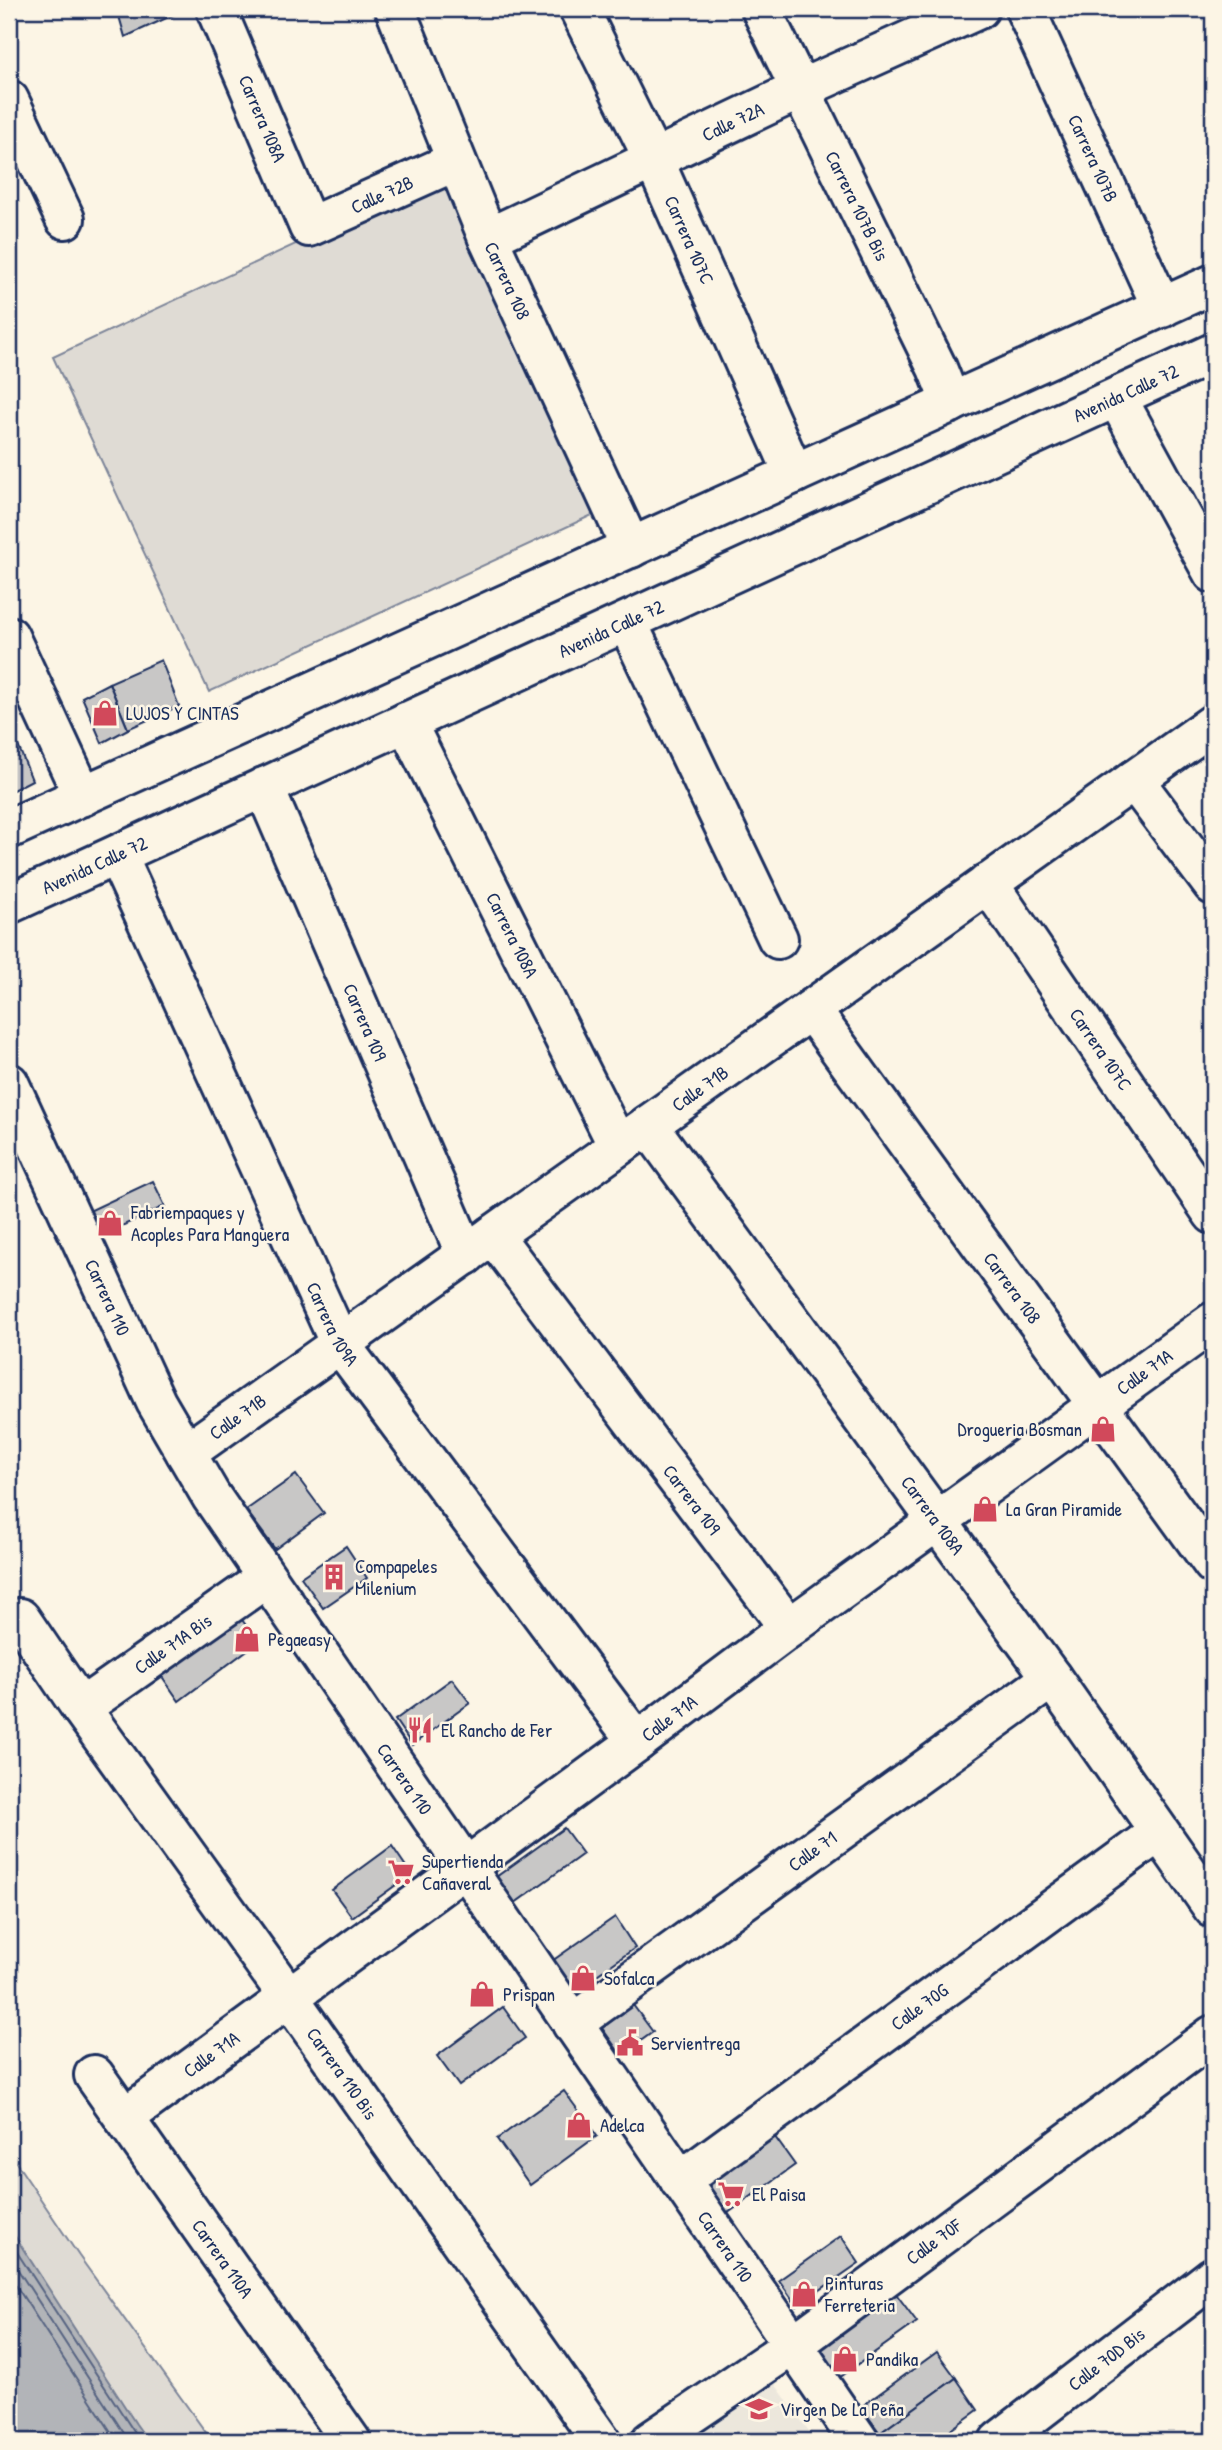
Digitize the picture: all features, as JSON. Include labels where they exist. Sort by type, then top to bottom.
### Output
[{"type":"street","name":"Carrera 108A","points":[[216,9],[309,227]]},
{"type":"street","name":"Carrera 108","points":[[395,9],[488,238],[631,548]]},
{"type":"street","name":"Carrera 107C","points":[[579,9],[653,159],[794,474]]},
{"type":"street","name":"Carrera 107B Bis","points":[[761,9],[937,368],[951,403]]},
{"type":"street","name":"Calle 72A","points":[[488,238],[802,89],[979,9]]},
{"type":"street","name":"Carrera 107B","points":[[1026,9],[1162,308]]},
{"type":"street","points":[[9,100],[65,219]]},
{"type":"street","name":"Calle 72B","points":[[309,227],[456,162]]},
{"type":"street","points":[[9,829],[1213,284]]},
{"type":"street","name":"Avenida Calle 72","points":[[9,904],[1213,353]]},
{"type":"street","points":[[1117,397],[1213,573]]},
{"type":"street","points":[[627,622],[778,939]]},
{"type":"street","points":[[9,636],[83,796]]},
{"type":"street","name":"Carrera 108A","points":[[406,722],[618,1146]]},
{"type":"street","name":"Calle 71B","points":[[186,1453],[1213,724]]},
{"type":"street","points":[[1134,780],[1213,886]]},
{"type":"street","name":"Carrera 109","points":[[264,788],[480,1245],[789,1628]]},
{"type":"street","name":"Carrera 109A","points":[[117,855],[340,1344],[637,1742]]},
{"type":"street","name":"Carrera 107C","points":[[988,883],[1213,1214]]},
{"type":"street","name":"Carrera 108","points":[[811,1010],[1213,1564]]},
{"type":"street","name":"Carrera 110","points":[[9,1083],[156,1402],[186,1453],[266,1578],[859,2441]]},
{"type":"street","name":"Carrera 108A","points":[[648,1125],[1052,1678],[1213,1908]]},
{"type":"street","name":"Calle 71A","points":[[124,2118],[789,1628],[1213,1322]]},
{"type":"street","name":"Calle 71A Bis","points":[[81,1708],[266,1578]]},
{"type":"street","name":"Carrera 110 Bis","points":[[20,1618],[601,2441]]},
{"type":"street","name":"Calle 71","points":[[572,2024],[1052,1678]]},
{"type":"street","name":"Calle 70G","points":[[680,2181],[1158,1832]]},
{"type":"street","name":"Calle 70F","points":[[650,2441],[793,2345],[1213,2035]]},
{"type":"street","name":"Carrera 110A","points":[[94,2075],[351,2441]]},
{"type":"street","name":"Calle 70D Bis","points":[[999,2441],[1213,2277]]},
{"type":"shaded area","points":[[446,174],[601,511],[209,692],[53,357]]},
{"type":"shaded area","points":[[9,2152],[79,2256],[212,2441],[9,2441]]},
{"type":"shaded area","name":"Virgen De La Peña","points":[[770,2377],[816,2441],[680,2441]]},
{"type":"water","points":[[9,2227],[136,2424],[148,2441],[9,2441]]},
{"type":"building","points":[[117,9],[184,9],[184,10],[125,37]]},
{"type":"building","points":[[161,660],[179,706],[128,729],[109,683]]},
{"type":"building","name":"LUJOS Y CINTAS","points":[[109,683],[128,729],[102,743],[82,697]]},
{"type":"building","points":[[13,733],[32,780],[9,792],[9,735]]},
{"type":"building","points":[[153,1181],[165,1206],[98,1237],[87,1212]]},
{"type":"building","points":[[296,1475],[324,1513],[275,1549],[246,1510]]},
{"type":"building","name":"Compapeles Milenium","points":[[346,1546],[367,1578],[323,1608],[301,1577]]},
{"type":"building","points":[[240,1617],[258,1642],[179,1701],[161,1675]]},
{"type":"building","points":[[452,1679],[470,1703],[412,1745],[395,1720]]},
{"type":"building","points":[[564,1828],[583,1854],[515,1903],[496,1877]]},
{"type":"building","points":[[392,1846],[411,1874],[352,1917],[332,1890]]},
{"type":"building","points":[[615,1917],[635,1948],[574,1991],[552,1961]]},
{"type":"building","points":[[633,2005],[653,2032],[621,2055],[602,2028]]},
{"type":"building","points":[[503,2007],[525,2038],[459,2086],[437,2056]]},
{"type":"building","points":[[564,2091],[597,2136],[530,2185],[497,2139]]},
{"type":"building","points":[[775,2137],[795,2165],[728,2213],[708,2185]]},
{"type":"building","points":[[841,2236],[859,2263],[797,2306],[779,2280]]},
{"type":"building","points":[[894,2291],[917,2322],[839,2378],[817,2345]]},
{"type":"building","points":[[937,2352],[956,2378],[880,2433],[861,2407]]},
{"type":"building","points":[[956,2378],[978,2410],[935,2441],[886,2441],[880,2433]]},
{"type":"place","name":"LUJOS Y CINTAS","points":[[105,713]]},
{"type":"place","name":"Fabriempaques y Acoples Para Manguera","points":[[110,1223]]},
{"type":"place","name":"Drogueria Bosman","points":[[1103,1429]]},
{"type":"place","name":"La Gran Piramide","points":[[985,1509]]},
{"type":"place","name":"Compapeles Milenium","points":[[334,1577]]},
{"type":"place","name":"Pegaeasy","points":[[247,1639]]},
{"type":"place","name":"El Rancho de Fer","points":[[420,1730]]},
{"type":"place","name":"Supertienda Cañaveral","points":[[401,1872]]},
{"type":"place","name":"Sofalca","points":[[583,1978]]},
{"type":"place","name":"Prispan","points":[[482,1994]]},
{"type":"place","name":"Servientrega","points":[[630,2043]]},
{"type":"place","name":"Adelca","points":[[579,2125]]},
{"type":"place","name":"El Paisa","points":[[731,2194]]},
{"type":"place","name":"Pinturas Ferreteria","points":[[804,2294]]},
{"type":"place","name":"Pandika","points":[[845,2359]]},
{"type":"place","name":"Virgen De La Peña","points":[[759,2409]]}]
